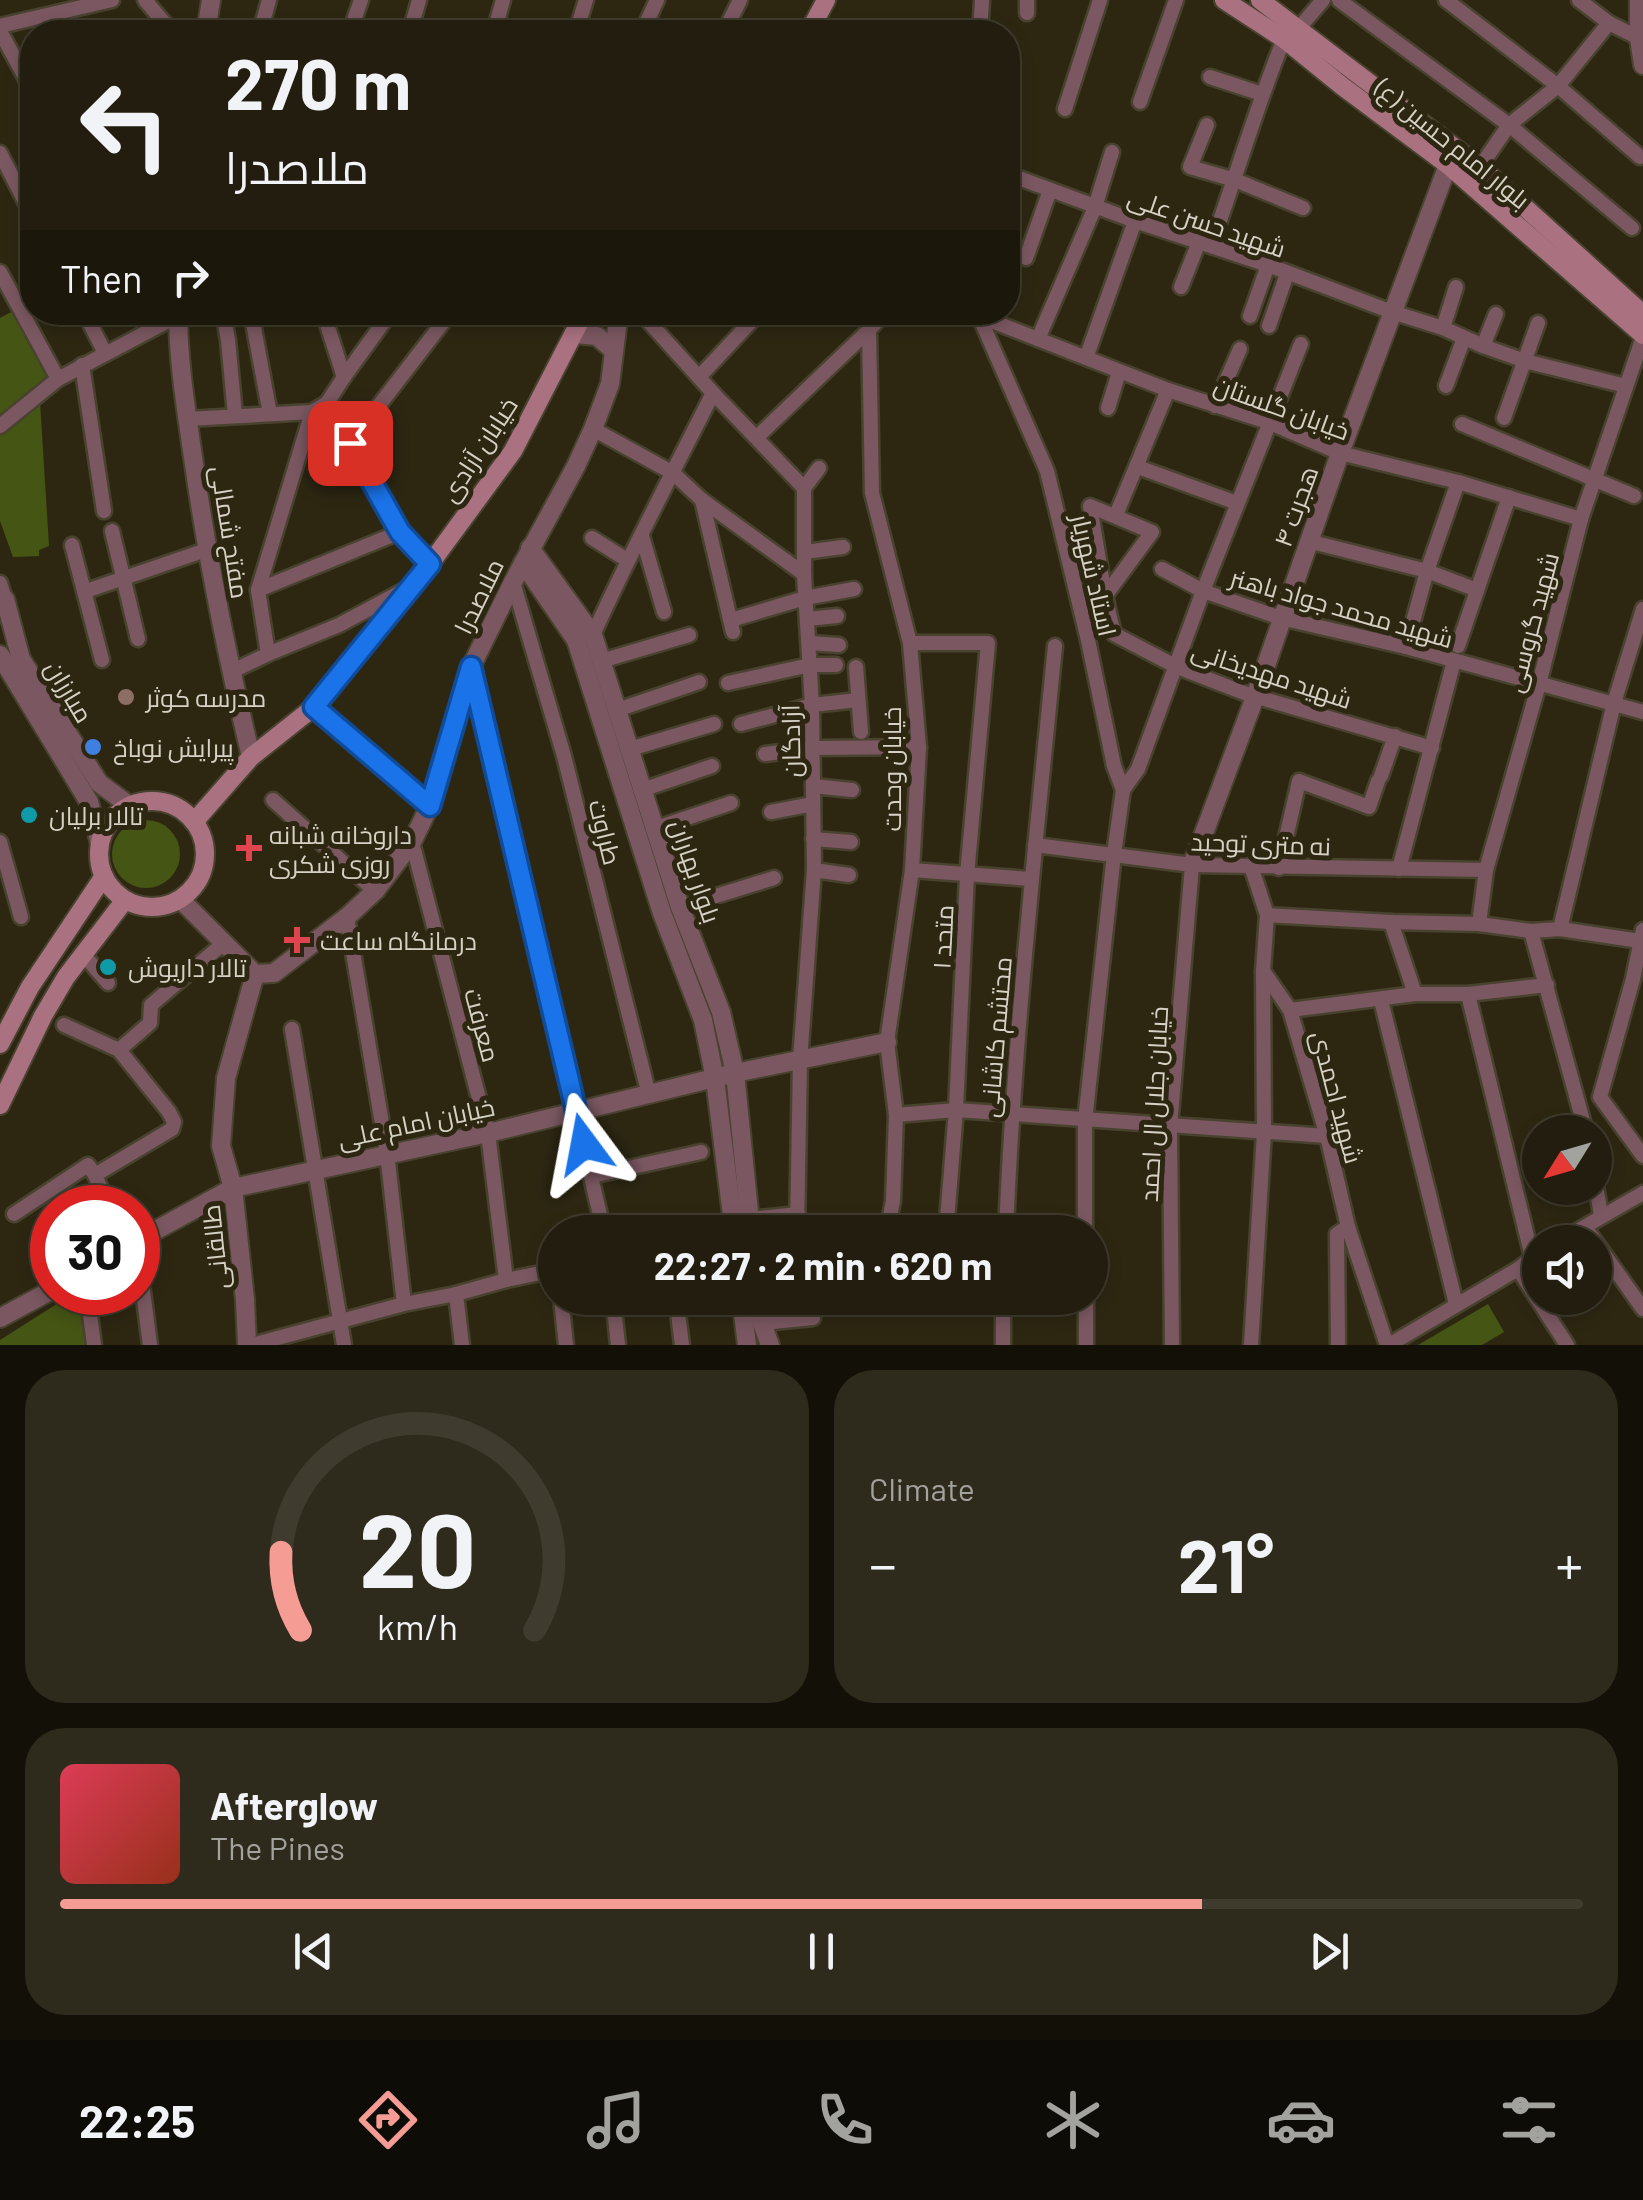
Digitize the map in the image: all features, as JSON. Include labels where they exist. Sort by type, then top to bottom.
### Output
[{"type":"main road","name":"بلوار امام حسین (ع)","points":[[1224,0],[1292,33],[1342,86],[1448,165],[1643,336]]},
{"type":"main road","points":[[1260,0],[1292,33],[1480,167],[1635,296],[1643,314]]},
{"type":"main road","name":"خیابان آزادی","points":[[194,822],[252,757],[314,707],[413,586],[513,451],[578,325]]},
{"type":"main road","points":[[147,801],[181,810],[194,822],[205,853],[203,870],[196,885],[181,900],[155,907],[139,906],[112,890],[99,860],[106,828],[116,815],[147,801]]},
{"type":"main road","points":[[0,1044],[30,987],[104,876]]},
{"type":"main road","points":[[0,1105],[66,977],[125,900]]},
{"type":"main road","points":[[74,920],[93,925],[99,934]]},
{"type":"street","points":[[32,20],[112,0]]},
{"type":"street","points":[[144,0],[162,20]]},
{"type":"street","points":[[1065,109],[1100,0]]},
{"type":"street","points":[[1140,102],[1176,0]]},
{"type":"street","points":[[1181,287],[1235,180],[1262,94],[1292,33],[1323,0]]},
{"type":"street","points":[[1338,0],[1510,125],[1632,228]]},
{"type":"street","points":[[1446,0],[1558,86],[1640,157]]},
{"type":"street","points":[[1579,0],[1609,23],[1639,38]]},
{"type":"street","points":[[1639,0],[1643,64]]},
{"type":"street","points":[[1480,167],[1510,125],[1558,86],[1609,23]]},
{"type":"street","points":[[0,28],[20,67]]},
{"type":"street","points":[[1210,77],[1262,94]]},
{"type":"street","points":[[1207,125],[1190,167],[1304,208]]},
{"type":"street","points":[[1038,339],[1095,207],[1112,152]]},
{"type":"street","points":[[0,153],[20,192]]},
{"type":"street","name":"هجرت ۴","points":[[1192,865],[1448,165]]},
{"type":"street","name":"شهید حسن علی","points":[[1020,179],[1443,328],[1525,361],[1626,386]]},
{"type":"street","points":[[1026,258],[1050,190]]},
{"type":"street","points":[[1086,358],[1134,221]]},
{"type":"street","points":[[1250,316],[1268,265]]},
{"type":"street","points":[[0,272],[20,309]]},
{"type":"street","points":[[1270,326],[1288,274]]},
{"type":"street","points":[[1443,328],[1456,287]]},
{"type":"street","points":[[1483,346],[1496,314]]},
{"type":"street","points":[[1504,418],[1538,322]]},
{"type":"street","points":[[29,325],[58,379]]},
{"type":"street","points":[[91,325],[105,353]]},
{"type":"street","points":[[0,426],[58,379],[155,325]]},
{"type":"street","name":"مفتح شمالی","points":[[172,325],[206,550],[230,672],[252,757]]},
{"type":"street","points":[[225,325],[235,415]]},
{"type":"street","points":[[253,325],[270,414]]},
{"type":"street","points":[[326,325],[344,376]]},
{"type":"street","points":[[188,419],[312,412],[328,402],[381,325]]},
{"type":"street","points":[[350,443],[441,325]]},
{"type":"street","points":[[580,325],[613,350]]},
{"type":"street","name":"ملاصدرا","points":[[256,974],[274,973],[347,917],[374,891],[412,842],[430,806],[471,667],[594,428],[610,384],[617,325]]},
{"type":"street","points":[[652,325],[804,488],[818,468]]},
{"type":"street","points":[[700,376],[748,325]]},
{"type":"street","points":[[757,437],[873,325]]},
{"type":"street","name":"استاد شهریار","points":[[982,325],[1047,471],[1114,766],[1123,790],[1086,1120],[1086,1215]]},
{"type":"street","name":"خیابان گلستان","points":[[1004,325],[1168,390],[1268,422],[1340,453],[1458,482],[1581,520]]},
{"type":"street","name":"خیابان وحدت","points":[[868,330],[872,493],[910,643],[919,747],[912,870],[887,1042],[896,1114],[891,1215]]},
{"type":"street","name":"شهید گروسی","points":[[1479,924],[1486,870],[1581,520],[1643,336]]},
{"type":"street","points":[[1446,386],[1464,338]]},
{"type":"street","name":"شهید محمد جواد باهنر","points":[[1301,344],[1203,591],[1282,618],[1406,647],[1456,654],[1538,684],[1643,712]]},
{"type":"street","points":[[1214,406],[1240,349]]},
{"type":"street","points":[[82,365],[104,511]]},
{"type":"street","points":[[1108,408],[1119,372]]},
{"type":"street","points":[[1105,596],[1152,532],[1116,515],[1168,390]]},
{"type":"street","points":[[593,634],[713,394]]},
{"type":"street","points":[[328,402],[400,532],[430,564]]},
{"type":"street","points":[[268,654],[258,590],[312,412]]},
{"type":"street","points":[[1462,424],[1634,496]]},
{"type":"street","points":[[594,428],[673,473],[702,500],[804,574]]},
{"type":"street","points":[[1138,467],[1238,503]]},
{"type":"street","points":[[1406,647],[1458,482]]},
{"type":"street","name":"آزادگان","points":[[798,1214],[800,1060],[814,870],[804,488]]},
{"type":"street","points":[[1399,869],[1456,654],[1509,498]]},
{"type":"street","points":[[702,500],[732,626],[805,598],[854,589]]},
{"type":"street","name":"شهید مهدیخانی","points":[[1116,515],[1090,506],[1114,634],[1177,667],[1255,697],[1432,748]]},
{"type":"street","points":[[112,532],[138,639]]},
{"type":"street","points":[[258,590],[400,532]]},
{"type":"street","points":[[642,536],[664,612]]},
{"type":"street","points":[[592,538],[627,560]]},
{"type":"street","points":[[1308,541],[1427,571],[1477,590]]},
{"type":"street","points":[[72,545],[102,660]]},
{"type":"street","points":[[805,552],[843,547]]},
{"type":"street","points":[[86,591],[206,550]]},
{"type":"street","name":"بلوار بهاران","points":[[526,555],[593,634],[680,908],[721,1012],[735,1073],[741,1215]]},
{"type":"street","name":"بلوار بهاران","points":[[526,555],[576,640],[662,913],[703,1020],[740,1215]]},
{"type":"street","points":[[1123,790],[1138,769],[1203,591],[1162,569]]},
{"type":"street","name":"طراوت","points":[[512,582],[564,756],[649,1095]]},
{"type":"street","points":[[230,672],[339,625],[413,586]]},
{"type":"street","name":"مبارزان","points":[[2,594],[22,659],[40,689],[99,782],[130,806]]},
{"type":"street","points":[[1560,929],[1614,703],[1643,609]]},
{"type":"street","points":[[807,619],[837,616]]},
{"type":"street","points":[[601,660],[688,635]]},
{"type":"street","points":[[810,643],[838,645]]},
{"type":"street","name":"متحد ۱","points":[[910,643],[988,644],[968,875],[947,1215]]},
{"type":"street","name":"محتشم کاشانی","points":[[1007,1215],[1030,880],[1056,646]]},
{"type":"street","name":"مبارزان","points":[[0,654],[89,802],[100,844]]},
{"type":"street","points":[[728,683],[810,664],[836,664]]},
{"type":"street","points":[[471,667],[600,1215]]},
{"type":"street","points":[[856,667],[861,732]]},
{"type":"street","points":[[618,710],[699,682]]},
{"type":"street","points":[[740,724],[812,705],[858,700]]},
{"type":"street","points":[[314,707],[430,806]]},
{"type":"street","points":[[630,749],[714,724]]},
{"type":"street","points":[[1279,868],[1299,782],[1370,807],[1395,736]]},
{"type":"street","points":[[765,754],[813,748],[919,747]]},
{"type":"street","points":[[642,790],[712,766]]},
{"type":"street","points":[[814,786],[852,790]]},
{"type":"street","points":[[272,800],[374,891]]},
{"type":"street","points":[[654,829],[731,803]]},
{"type":"street","points":[[770,812],[813,804]]},
{"type":"street","points":[[814,839],[850,842]]},
{"type":"street","points":[[0,842],[20,917]]},
{"type":"street","name":"معرفت","points":[[412,842],[488,1133],[506,1280]]},
{"type":"street","name":"نه متری توحید","points":[[1035,845],[1192,865],[1486,870]]},
{"type":"street","name":"خیابان جلال ال احمد","points":[[1172,1345],[1170,1127],[1192,865]]},
{"type":"street","points":[[1251,866],[1267,915],[1264,1132],[1251,1345]]},
{"type":"street","points":[[814,870],[849,876]]},
{"type":"street","points":[[912,870],[1030,880]]},
{"type":"street","points":[[680,908],[774,878]]},
{"type":"street","points":[[181,900],[256,974]]},
{"type":"street","points":[[1267,915],[1642,935],[1592,1115]]},
{"type":"street","points":[[347,917],[387,1153],[404,1304]]},
{"type":"street","points":[[1391,922],[1415,994]]},
{"type":"street","points":[[1531,931],[1582,1115]]},
{"type":"street","points":[[119,1050],[150,1023],[150,1005],[224,942]]},
{"type":"street","points":[[84,954],[108,983]]},
{"type":"street","name":"شهید احمدی","points":[[1264,972],[1290,1010],[1327,1136],[1348,1227],[1388,1345]]},
{"type":"street","name":"طالقانی","points":[[255,1344],[233,1188],[221,1146],[226,1078],[256,974]]},
{"type":"street","points":[[1633,978],[1643,991]]},
{"type":"street","points":[[1290,1010],[1415,994],[1468,994],[1547,985]]},
{"type":"street","points":[[1468,994],[1528,1225]]},
{"type":"street","points":[[1382,1000],[1456,1304]]},
{"type":"street","points":[[64,1025],[119,1050],[170,1112],[175,1126],[96,1174]]},
{"type":"street","points":[[292,1029],[344,1345]]},
{"type":"street","name":"خیابان امام علی","points":[[160,1228],[233,1188],[887,1042]]},
{"type":"street","points":[[1600,1098],[1643,1156]]},
{"type":"street","points":[[896,1114],[956,1110],[1327,1136]]},
{"type":"street","points":[[592,1176],[700,1152]]},
{"type":"street","points":[[14,1214],[84,1166],[96,1174],[100,1185]]},
{"type":"street","points":[[1588,1225],[1643,1193]]},
{"type":"street","points":[[1599,1205],[1601,1215]]},
{"type":"street","points":[[794,1215],[798,1214]]},
{"type":"street","points":[[1338,1345],[1336,1234],[1348,1227]]},
{"type":"street","points":[[1388,1345],[1522,1266]]},
{"type":"street","points":[[1612,1266],[1643,1310]]},
{"type":"street","points":[[1518,1269],[1567,1345]]},
{"type":"street","points":[[255,1344],[538,1273]]},
{"type":"street","points":[[456,1294],[462,1345]]},
{"type":"street","points":[[0,1318],[30,1302]]},
{"type":"street","points":[[90,1315],[94,1345]]},
{"type":"street","points":[[146,1315],[150,1345]]},
{"type":"street","points":[[563,1315],[566,1345]]},
{"type":"street","points":[[615,1315],[618,1345]]},
{"type":"street","points":[[678,1315],[682,1345]]},
{"type":"street","points":[[743,1315],[747,1345]]},
{"type":"street","points":[[760,1315],[770,1345]]},
{"type":"street","points":[[1003,1315],[1003,1345]]},
{"type":"street","points":[[1086,1315],[1086,1345]]},
{"type":"street","points":[[762,1323],[813,1318]]},
{"type":"green space","points":[[15,310],[48,375],[0,415],[0,318]]},
{"type":"green space","points":[[40,402],[49,546],[39,550],[39,556],[13,557],[0,521],[0,433]]},
{"type":"green space","points":[[146,820],[170,830],[180,854],[170,878],[146,888],[122,878],[112,854],[122,830]]},
{"type":"green space","points":[[1488,1304],[1504,1332],[1482,1345],[1418,1345]]},
{"type":"green space","points":[[39,1315],[83,1315],[89,1345],[0,1345],[0,1340]]},
{"type":"place","name":"مدرسه کوثر","points":[[126,697]]},
{"type":"place","name":"پیرایش نوباخ","points":[[93,747]]},
{"type":"place","name":"تالار برلیان","points":[[29,815]]},
{"type":"place","name":"داروخانه شبانه روزی شکری","points":[[249,848]]},
{"type":"place","name":"درمانگاه ساعت","points":[[297,940]]},
{"type":"place","name":"تالار داریوش","points":[[108,967]]},
{"type":"route","points":[[350,443],[400,532],[430,564],[314,707],[430,806],[471,667],[584,1144]]}]
